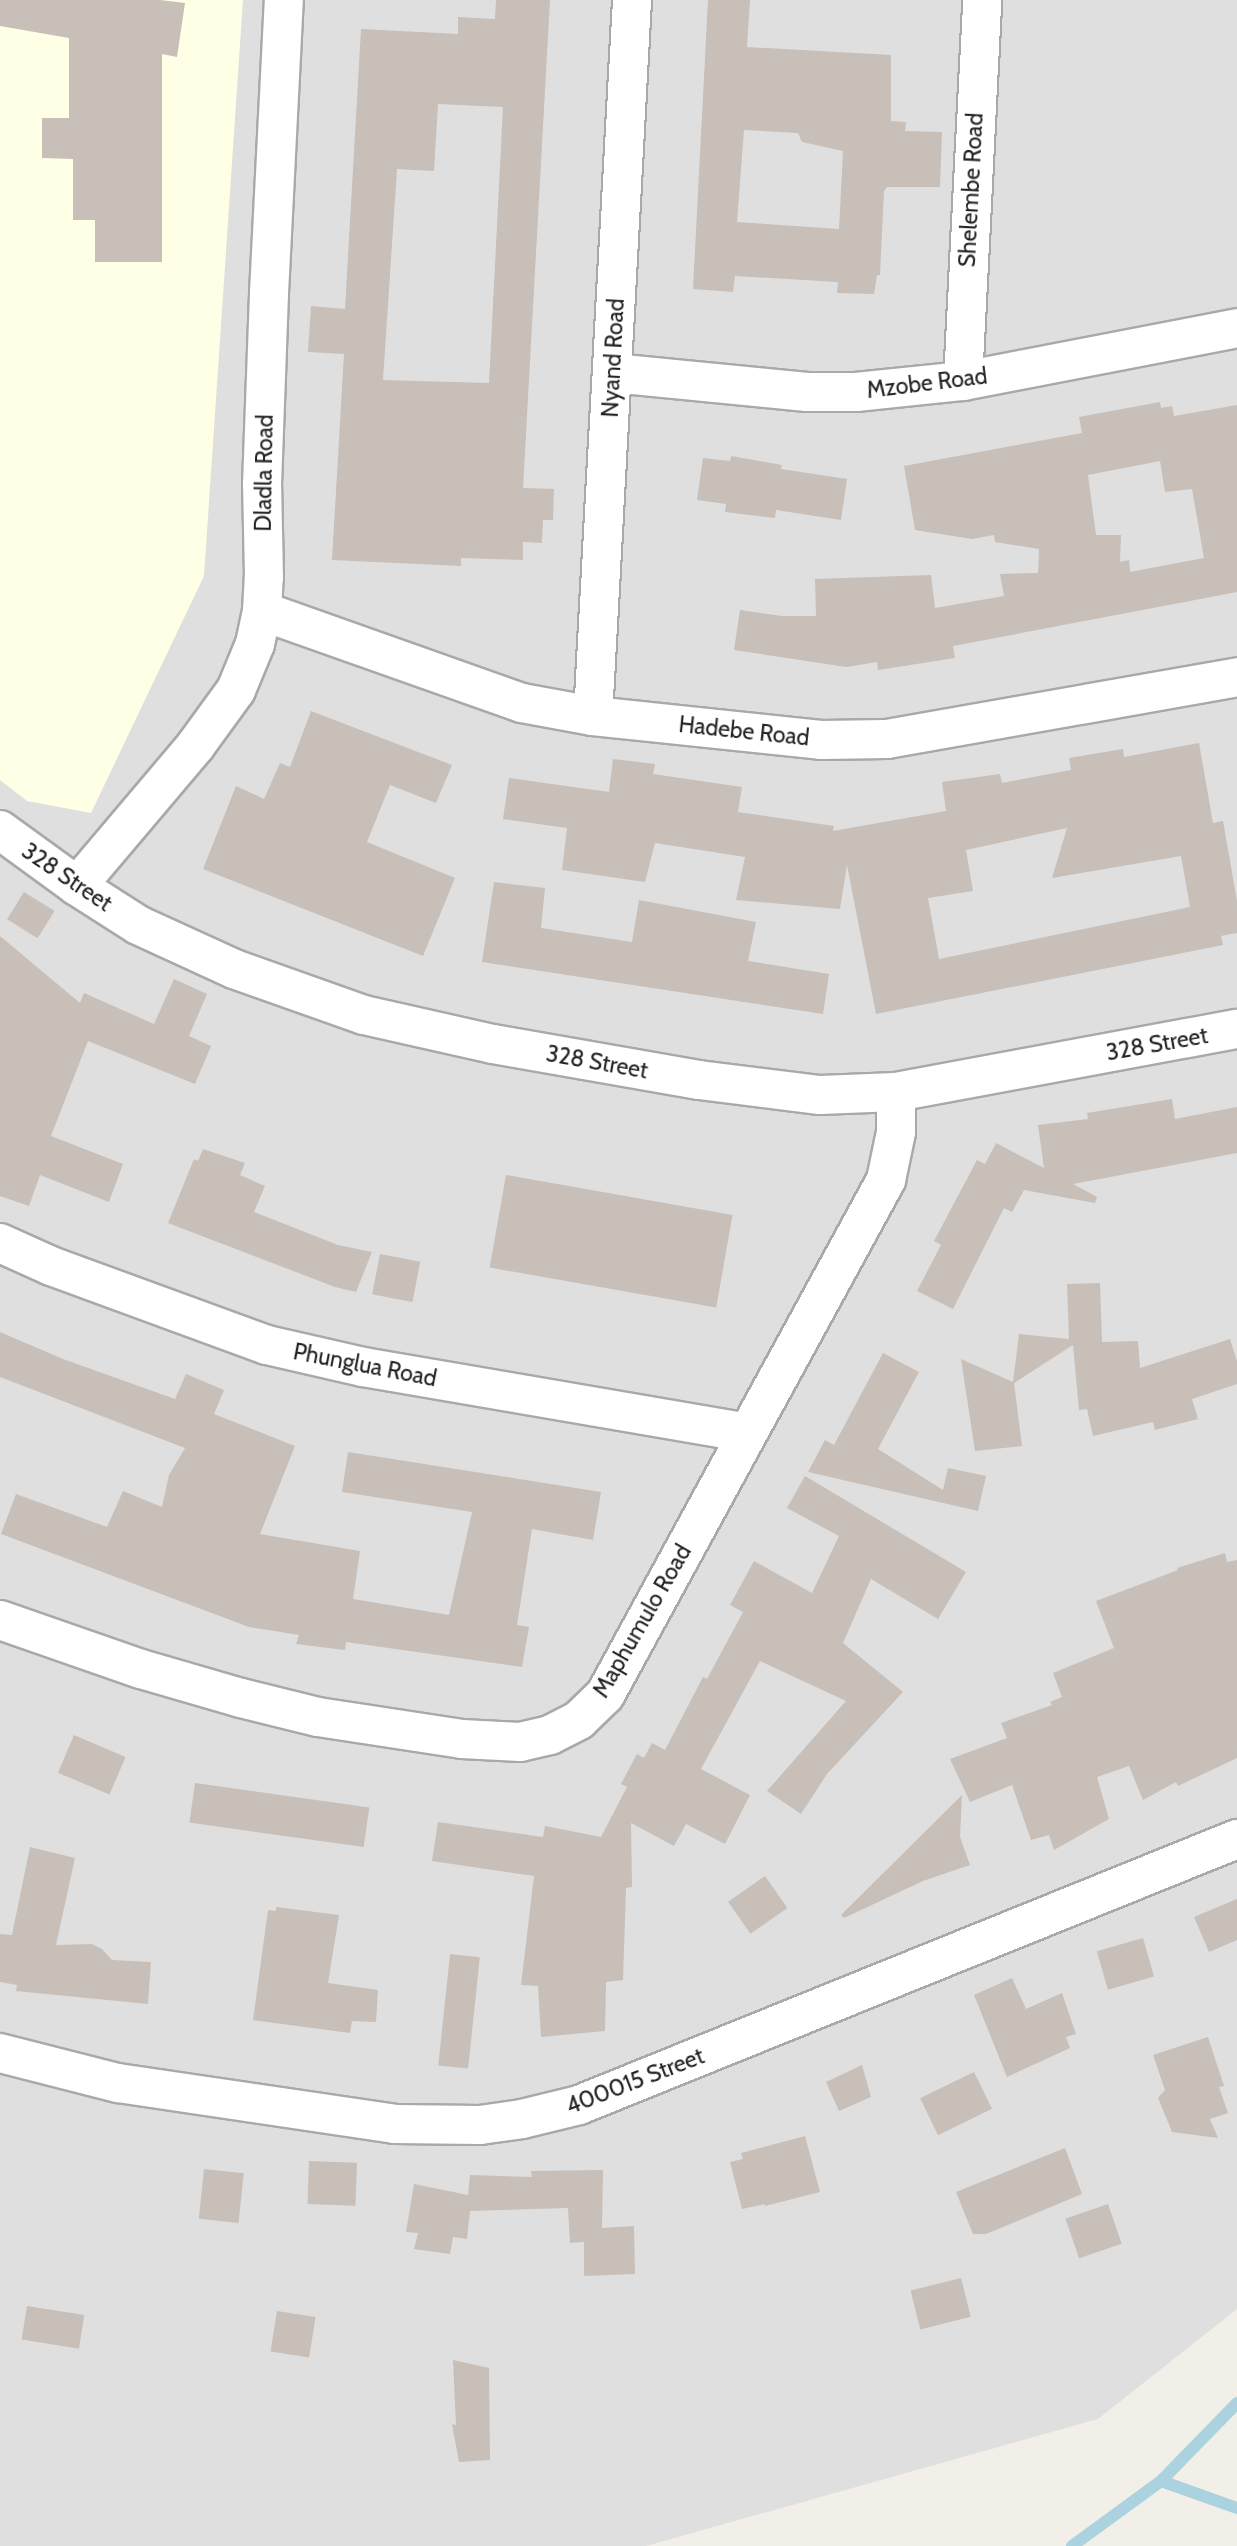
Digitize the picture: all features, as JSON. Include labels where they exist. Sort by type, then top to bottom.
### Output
[{"type":"street","name":"Dladla Road","points":[[77,886],[195,745],[236,690],[255,644],[262,611],[269,293],[284,0]]},
{"type":"street","name":"Nyand Road","points":[[593,716],[632,0]]},
{"type":"street","name":"Shelembe Road","points":[[963,380],[982,0]]},
{"type":"street","name":"Mzobe Road","points":[[613,373],[807,392],[884,390],[963,380],[1237,328]]},
{"type":"street","name":"Hadebe Road","points":[[262,611],[522,703],[593,716],[821,740],[887,739],[1237,677]]},
{"type":"street","name":"328 Street","points":[[0,830],[77,886],[138,925],[234,969],[364,1015],[493,1044],[699,1080],[820,1096],[896,1092],[1237,1029]]},
{"type":"street","name":"Maphumulo Road","points":[[0,1620],[141,1669],[318,1717],[462,1739],[520,1742],[550,1735],[579,1720],[605,1695],[745,1432],[886,1180],[896,1132],[896,1092]]},
{"type":"street","name":"Phunglua Road","points":[[0,1243],[51,1266],[267,1345],[363,1367],[745,1432]]},
{"type":"street","name":"400015 Street","points":[[0,2053],[118,2082],[383,2122],[480,2125],[522,2119],[579,2105],[1237,1839]]},
{"type":"shaded area","points":[[0,0],[1237,0],[1237,2309],[1098,2419],[646,2546],[0,2546]]},
{"type":"shaded area","points":[[0,0],[243,0],[204,576],[91,813],[27,801],[0,780]]},
{"type":"building","points":[[0,0],[160,0],[185,3],[177,57],[162,54],[162,262],[95,262],[95,220],[73,220],[73,159],[42,158],[42,118],[69,118],[69,38],[0,26]]},
{"type":"building","points":[[496,0],[550,0],[523,488],[554,489],[553,520],[543,520],[542,543],[523,542],[523,560],[461,558],[461,566],[332,560],[344,354],[308,352],[311,306],[345,309],[361,29],[458,34],[458,17],[495,19]],"holes":[[[438,104],[503,107],[489,383],[383,380],[397,169],[434,171]]]},
{"type":"building","points":[[708,0],[750,0],[747,47],[891,55],[891,121],[906,122],[905,131],[942,132],[940,187],[887,187],[884,191],[880,275],[877,275],[874,294],[837,293],[838,282],[735,276],[733,292],[693,289]],"holes":[[[744,130],[798,133],[802,142],[843,151],[839,229],[737,222]]]},
{"type":"building","points":[[1160,402],[1161,408],[1172,406],[1174,416],[1237,405],[1237,592],[953,646],[955,658],[878,670],[877,662],[846,667],[734,650],[740,610],[782,616],[816,616],[815,579],[931,575],[935,608],[1004,596],[1000,574],[1038,573],[1039,549],[995,542],[994,535],[972,539],[915,530],[904,466],[1082,433],[1079,417]],"holes":[[[1160,461],[1165,492],[1192,489],[1204,558],[1130,572],[1129,560],[1120,562],[1121,535],[1096,535],[1088,475]]]},
{"type":"building","points":[[731,456],[782,465],[781,469],[847,479],[841,520],[776,510],[775,518],[725,512],[726,504],[697,500],[703,458],[730,461]]},
{"type":"building","points":[[311,711],[452,765],[436,803],[390,785],[367,842],[455,878],[423,956],[203,869],[236,786],[264,799],[280,763],[290,767]]},
{"type":"building","points":[[1199,743],[1213,823],[1223,821],[1237,901],[1237,933],[1221,936],[1223,945],[876,1014],[847,865],[840,909],[736,900],[745,857],[655,843],[645,882],[562,870],[567,828],[503,819],[509,778],[609,792],[613,759],[655,764],[653,774],[742,787],[738,812],[834,826],[833,831],[946,811],[942,782],[1000,774],[1002,783],[1071,770],[1069,758],[1123,749],[1124,757]],"holes":[[[1067,828],[1052,878],[1181,856],[1190,907],[939,959],[928,898],[973,891],[966,850]]]},
{"type":"building","points":[[494,882],[545,888],[541,928],[632,942],[639,900],[756,922],[748,961],[829,974],[823,1014],[482,962]]},
{"type":"building","points":[[24,892],[55,911],[38,938],[7,919]]},
{"type":"building","points":[[0,936],[80,1003],[84,993],[154,1024],[174,979],[207,994],[189,1036],[211,1046],[195,1084],[88,1041],[51,1136],[123,1164],[109,1202],[40,1175],[29,1206],[0,1196]]},
{"type":"building","points":[[1172,1099],[1175,1119],[1237,1107],[1237,1153],[1073,1184],[1097,1197],[1095,1203],[1024,1190],[1012,1212],[1004,1208],[953,1309],[917,1291],[941,1245],[934,1241],[977,1160],[985,1164],[996,1143],[1044,1168],[1038,1125],[1088,1119],[1087,1113]]},
{"type":"building","points":[[203,1149],[245,1163],[240,1175],[265,1186],[254,1212],[338,1245],[372,1252],[356,1292],[335,1287],[168,1223],[194,1159],[198,1161]]},
{"type":"building","points":[[506,1175],[733,1215],[716,1308],[490,1268]]},
{"type":"building","points":[[380,1254],[420,1262],[412,1302],[372,1294]]},
{"type":"building","points":[[1100,1283],[1102,1342],[1138,1341],[1140,1368],[1230,1339],[1237,1361],[1237,1384],[1192,1399],[1198,1419],[1155,1430],[1153,1422],[1093,1436],[1087,1409],[1079,1410],[1073,1345],[1014,1383],[1022,1446],[975,1451],[961,1359],[1013,1382],[1019,1334],[1069,1339],[1067,1284]]},
{"type":"building","points":[[0,1332],[63,1359],[175,1399],[186,1374],[224,1390],[214,1414],[295,1446],[260,1534],[360,1551],[353,1599],[449,1615],[472,1512],[342,1492],[348,1452],[601,1492],[593,1540],[532,1529],[517,1625],[529,1627],[522,1667],[346,1642],[345,1650],[296,1644],[299,1635],[249,1627],[1,1534],[16,1494],[107,1527],[123,1491],[162,1507],[169,1475],[185,1448],[0,1377]]},
{"type":"building","points":[[883,1353],[919,1372],[878,1449],[943,1490],[948,1468],[986,1476],[978,1511],[808,1472],[825,1440],[834,1445]]},
{"type":"building","points":[[805,1476],[966,1572],[938,1619],[871,1579],[843,1643],[903,1692],[827,1774],[801,1814],[767,1791],[846,1701],[760,1661],[701,1769],[750,1795],[725,1844],[686,1824],[674,1846],[631,1823],[632,1887],[626,1888],[623,1980],[606,1982],[605,2031],[541,2037],[538,1986],[521,1985],[534,1876],[432,1861],[438,1822],[543,1837],[545,1826],[601,1837],[627,1787],[621,1784],[637,1754],[644,1758],[652,1743],[665,1750],[703,1677],[707,1679],[743,1612],[730,1605],[754,1561],[812,1593],[839,1536],[787,1508]]},
{"type":"building","points":[[1225,1553],[1227,1562],[1237,1560],[1237,1758],[1178,1786],[1176,1782],[1143,1800],[1129,1766],[1097,1777],[1109,1819],[1054,1850],[1049,1835],[1031,1840],[1012,1785],[970,1802],[950,1759],[1007,1738],[1001,1723],[1052,1705],[1050,1702],[1062,1697],[1053,1673],[1114,1648],[1096,1601],[1178,1570],[1177,1568]]},
{"type":"building","points":[[74,1735],[126,1757],[110,1795],[58,1773]]},
{"type":"building","points":[[195,1783],[369,1807],[364,1847],[189,1823]]},
{"type":"building","points":[[962,1795],[960,1837],[970,1865],[923,1881],[844,1918],[841,1915]]},
{"type":"building","points":[[30,1847],[75,1858],[56,1945],[92,1944],[102,1949],[112,1960],[151,1962],[148,2004],[16,1991],[17,1985],[0,1982],[0,1934],[12,1935]]},
{"type":"building","points":[[765,1876],[787,1908],[751,1934],[728,1902]]},
{"type":"building","points":[[1237,1899],[1237,1940],[1209,1952],[1194,1917]]},
{"type":"building","points":[[276,1907],[339,1915],[328,1983],[378,1990],[376,2022],[352,2021],[350,2033],[253,2020],[268,1910],[276,1911]]},
{"type":"building","points":[[1143,1938],[1154,1976],[1108,1990],[1097,1951]]},
{"type":"building","points":[[450,1954],[480,1957],[468,2069],[438,2065]]},
{"type":"building","points":[[1012,1978],[1026,2009],[1062,1993],[1076,2034],[1066,2037],[1070,2048],[1007,2077],[974,1995]]},
{"type":"building","points":[[1208,2037],[1224,2086],[1219,2087],[1228,2113],[1210,2119],[1218,2138],[1172,2132],[1158,2098],[1165,2090],[1153,2055]]},
{"type":"building","points":[[862,2065],[871,2097],[839,2111],[826,2082]]},
{"type":"building","points":[[974,2072],[992,2109],[938,2135],[920,2098]]},
{"type":"building","points":[[805,2136],[820,2192],[742,2209],[730,2162],[743,2159],[741,2153]]},
{"type":"building","points":[[1065,2148],[1082,2194],[986,2234],[973,2234],[956,2192]]},
{"type":"building","points":[[309,2161],[357,2163],[355,2206],[307,2204]]},
{"type":"building","points":[[204,2169],[244,2173],[239,2223],[199,2219]]},
{"type":"building","points":[[603,2170],[602,2228],[634,2226],[635,2274],[584,2276],[584,2242],[570,2243],[568,2208],[470,2211],[467,2239],[453,2237],[450,2254],[414,2249],[418,2233],[406,2232],[414,2184],[468,2195],[470,2175],[532,2177],[531,2171]]},
{"type":"building","points":[[1108,2204],[1122,2244],[1079,2258],[1065,2219]]},
{"type":"building","points":[[961,2278],[971,2317],[920,2329],[911,2291]]},
{"type":"building","points":[[27,2306],[84,2315],[79,2349],[22,2340]]},
{"type":"building","points":[[277,2311],[316,2317],[309,2358],[271,2351]]},
{"type":"building","points":[[453,2360],[489,2368],[490,2460],[459,2462],[452,2424],[456,2425]]},
{"type":"waterway","points":[[1072,2546],[1161,2481],[1237,2403]]},
{"type":"waterway","points":[[1161,2481],[1237,2508]]}]
